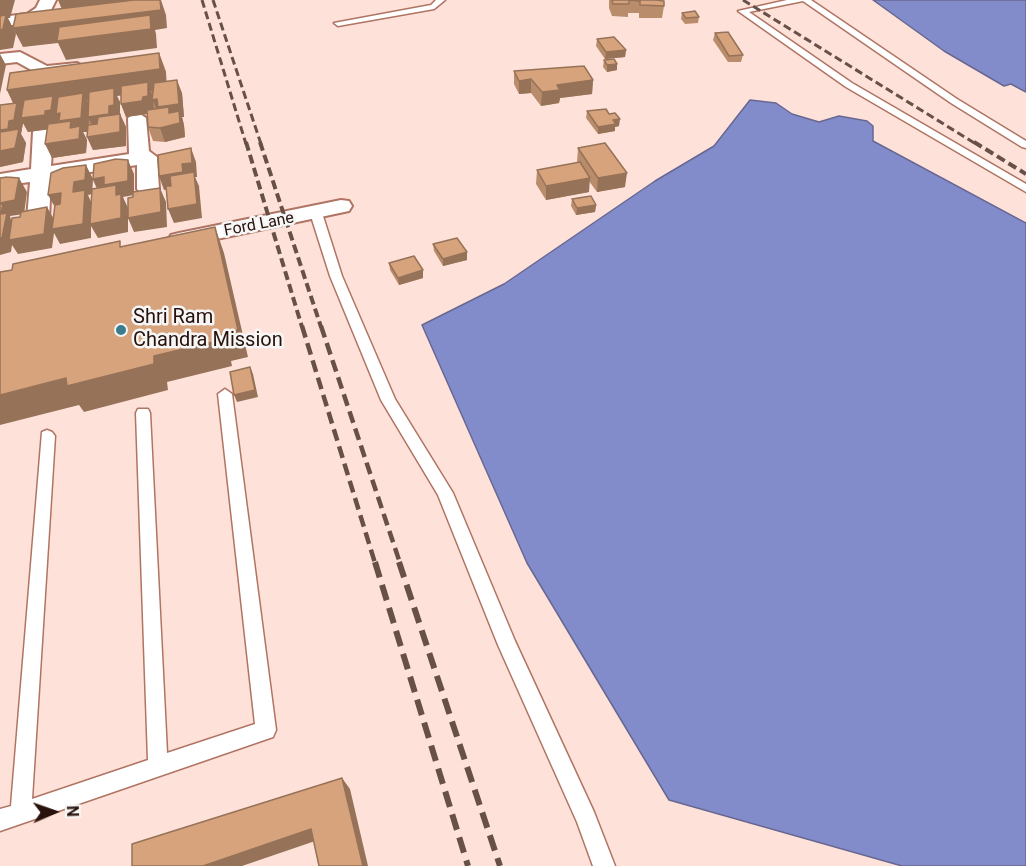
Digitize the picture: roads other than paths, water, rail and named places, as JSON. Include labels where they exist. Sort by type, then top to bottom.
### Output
[{"type":"street","points":[[0,22],[31,18],[43,11],[48,0]]},
{"type":"street","points":[[0,60],[21,57],[44,72],[91,66]]},
{"type":"street","points":[[137,118],[148,189]]},
{"type":"street","points":[[38,219],[43,132]]},
{"type":"street","points":[[0,180],[143,157]]},
{"type":"street","name":"Ford Lane","points":[[163,243],[316,213],[340,206]]},
{"type":"lane","points":[[338,23],[434,7],[441,0]]},
{"type":"lane","points":[[800,0],[742,11],[849,85],[1026,189]]},
{"type":"lane","points":[[806,0],[954,101],[1026,145]]},
{"type":"lane","points":[[316,213],[336,276],[388,400],[445,493],[507,645],[587,819],[604,866]]},
{"type":"lane","points":[[0,820],[266,730],[225,394]]},
{"type":"lane","points":[[143,413],[158,767]]},
{"type":"lane","points":[[21,813],[47,436]]},
{"type":"water","points":[[873,0],[1026,0],[1026,92],[1011,84],[1004,86],[944,51]]},
{"type":"water","points":[[750,100],[776,103],[792,114],[819,122],[839,116],[867,121],[873,126],[873,141],[1026,223],[1026,866],[902,866],[669,800],[527,563],[422,325],[504,284],[655,181],[714,146]]},
{"type":"railway","points":[[202,0],[246,144]]},
{"type":"railway","points":[[213,0],[261,144]]},
{"type":"railway","points":[[743,0],[976,144]]},
{"type":"railway","points":[[246,142],[302,327]]},
{"type":"railway","points":[[260,142],[321,327]]},
{"type":"railway","points":[[974,142],[1026,174]]},
{"type":"railway","points":[[302,326],[375,563]]},
{"type":"railway","points":[[321,326],[400,563]]},
{"type":"railway","points":[[375,562],[468,866]]},
{"type":"railway","points":[[399,562],[500,866]]},
{"type":"place","name":"Shri Ram Chandra Mission","points":[[121,330]]}]
